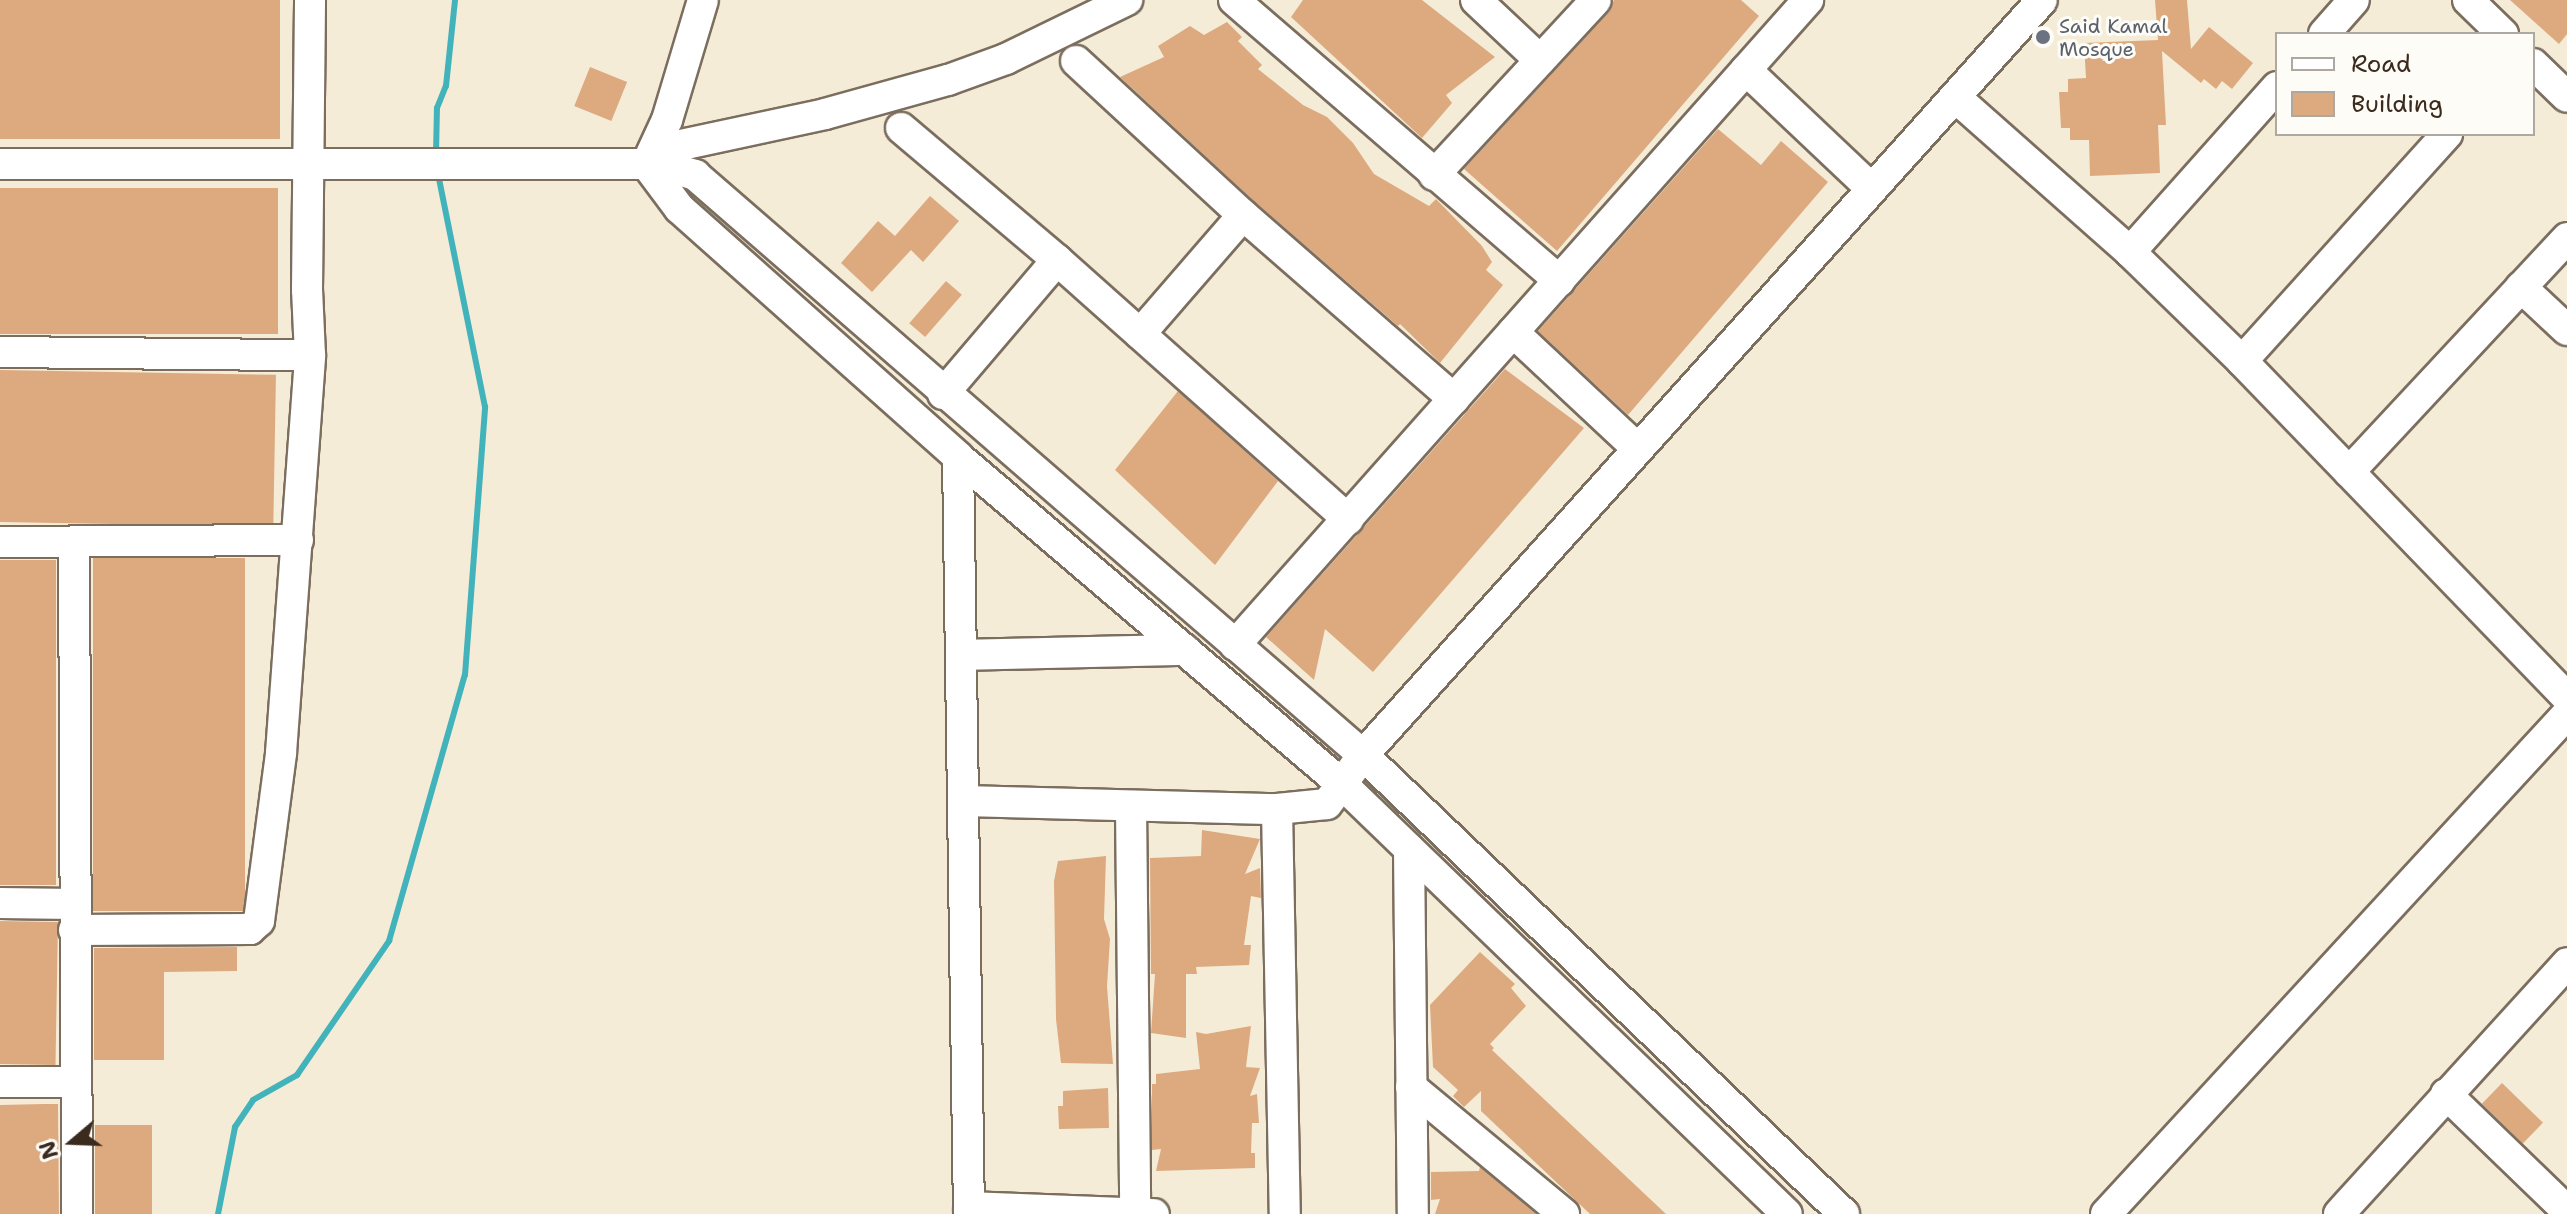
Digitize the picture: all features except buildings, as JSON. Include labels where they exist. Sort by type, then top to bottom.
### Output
[{"type":"street","points":[[0,903],[74,917],[250,929],[259,921],[279,767],[310,355],[310,0]]},
{"type":"street","points":[[650,158],[667,120],[703,0]]},
{"type":"street","points":[[0,164],[457,164],[650,158],[948,80],[1006,59],[1127,0]]},
{"type":"street","points":[[1234,0],[1559,281]]},
{"type":"street","points":[[1476,0],[1540,60]]},
{"type":"street","points":[[1434,175],[1596,0]]},
{"type":"street","points":[[964,801],[1277,809],[1327,804],[1363,755],[2042,0]]},
{"type":"street","points":[[2326,32],[2354,0]]},
{"type":"street","points":[[2468,0],[2501,32]]},
{"type":"street","points":[[1235,645],[1746,70],[1792,6]]},
{"type":"street","points":[[1076,61],[1243,215],[1454,399]]},
{"type":"street","points":[[2535,66],[2567,97]]},
{"type":"street","points":[[1746,70],[1872,189]]},
{"type":"street","points":[[2130,252],[2275,89]]},
{"type":"street","points":[[1955,97],[2130,252],[2242,361],[2567,698]]},
{"type":"street","points":[[901,128],[1057,260],[1348,519]]},
{"type":"street","points":[[2242,361],[2445,136]]},
{"type":"street","points":[[650,158],[695,175],[943,394],[1363,755],[1844,1214]]},
{"type":"street","points":[[650,158],[679,208],[958,457],[1343,785],[1787,1214]]},
{"type":"street","points":[[1140,334],[1243,215]]},
{"type":"street","points":[[2349,472],[2567,238]]},
{"type":"street","points":[[943,394],[1057,260]]},
{"type":"street","points":[[2521,287],[2567,330]]},
{"type":"street","points":[[1513,332],[1638,449]]},
{"type":"street","points":[[0,352],[310,355]]},
{"type":"street","points":[[958,457],[969,1211],[1154,1214]]},
{"type":"street","points":[[0,542],[298,540]]},
{"type":"street","points":[[74,543],[77,1214]]},
{"type":"street","points":[[962,655],[1185,650]]},
{"type":"street","points":[[2106,1214],[2567,714]]},
{"type":"street","points":[[1131,806],[1135,1213]]},
{"type":"street","points":[[1277,809],[1285,1214]]},
{"type":"street","points":[[1409,849],[1413,1214]]},
{"type":"street","points":[[2339,1214],[2567,963]]},
{"type":"street","points":[[0,1082],[75,1082]]},
{"type":"street","points":[[1411,1087],[1564,1214]]},
{"type":"street","points":[[2446,1094],[2563,1200]]},
{"type":"waterway","points":[[436,154],[437,108],[446,86],[455,0]]},
{"type":"waterway","points":[[218,1214],[235,1127],[253,1100],[297,1075],[389,941],[465,675],[485,407],[438,173]]},
{"type":"place","name":"Said Kamal Mosque","points":[[2043,37]]}]
